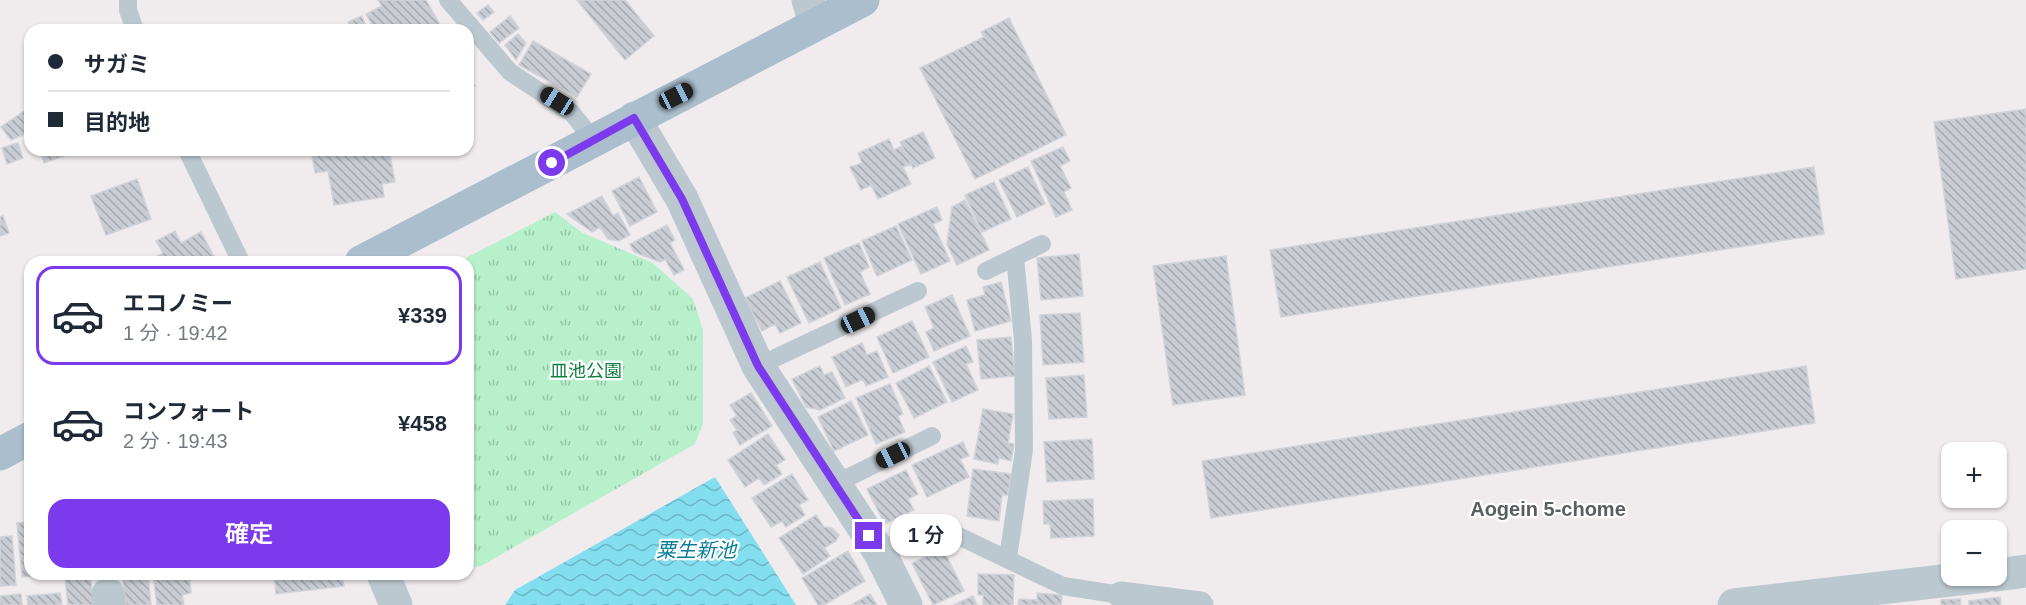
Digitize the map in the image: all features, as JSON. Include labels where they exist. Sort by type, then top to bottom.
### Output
[{"type":"main road","points":[[373,256],[594,141],[811,12],[863,0]]},
{"type":"main road","points":[[0,454],[24,441]]},
{"type":"street","points":[[634,118],[682,199],[758,366],[880,553],[906,605]]},
{"type":"street","points":[[2007,574],[2026,571]]},
{"type":"street","points":[[386,580],[396,605]]},
{"type":"street","points":[[1734,605],[1775,603],[1941,582]]},
{"type":"street","points":[[1121,595],[1200,605]]},
{"type":"lane","points":[[128,0],[128,10],[133,24]]},
{"type":"lane","points":[[448,0],[469,24]]},
{"type":"lane","points":[[474,30],[510,72],[572,113],[594,141]]},
{"type":"lane","points":[[190,156],[239,256]]},
{"type":"lane","points":[[986,271],[1042,244]]},
{"type":"lane","points":[[1008,558],[1024,450],[1023,340],[1015,257]]},
{"type":"lane","points":[[758,366],[918,291]]},
{"type":"lane","points":[[835,484],[932,436]]},
{"type":"lane","points":[[880,553],[940,526],[1063,586],[1121,595]]},
{"type":"green space","name":"皿池公園","points":[[555,212],[583,233],[653,263],[693,299],[703,330],[703,424],[695,444],[481,566],[474,567],[474,256],[470,256]]},
{"type":"water","name":"粟生新池","points":[[715,477],[796,605],[505,605],[515,590]]},
{"type":"building","points":[[378,0],[426,0],[440,24],[372,24],[366,14],[382,6]]},
{"type":"building","points":[[577,0],[625,0],[654,36],[625,60]]},
{"type":"building","points":[[488,5],[494,12],[483,20],[477,13]]},
{"type":"building","points":[[362,16],[365,24],[349,24],[348,22]]},
{"type":"building","points":[[510,16],[519,28],[499,43],[490,32]]},
{"type":"building","points":[[1009,18],[1066,135],[975,179],[920,68],[984,37],[981,32]]},
{"type":"building","points":[[518,34],[526,43],[516,60],[505,45]]},
{"type":"building","points":[[533,41],[591,74],[577,97],[519,65]]},
{"type":"building","points":[[2026,109],[2026,269],[1956,279],[1934,122]]},
{"type":"building","points":[[24,111],[24,134],[11,140],[1,127]]},
{"type":"building","points":[[923,132],[935,158],[913,168],[900,142]]},
{"type":"building","points":[[889,139],[894,150],[902,146],[911,164],[903,167],[911,184],[878,199],[871,185],[861,190],[850,167],[862,163],[858,153]]},
{"type":"building","points":[[18,143],[23,158],[7,164],[2,148]]},
{"type":"building","points":[[1063,147],[1070,161],[1060,166],[1071,188],[1064,192],[1072,210],[1056,217],[1031,161]]},
{"type":"building","points":[[42,156],[64,156],[44,163]]},
{"type":"building","points":[[312,156],[390,156],[395,182],[382,184],[384,197],[334,205],[328,171],[315,173]]},
{"type":"building","points":[[1028,167],[1045,204],[1017,217],[999,180]]},
{"type":"building","points":[[1814,167],[1824,234],[1281,317],[1270,250]]},
{"type":"building","points":[[639,177],[657,212],[630,226],[612,191]]},
{"type":"building","points":[[137,179],[151,219],[106,235],[91,196]]},
{"type":"building","points":[[994,182],[1011,219],[982,232],[965,195]]},
{"type":"building","points":[[602,196],[613,216],[618,213],[630,235],[619,241],[608,239],[600,227],[592,232],[567,214]]},
{"type":"building","points":[[965,200],[989,250],[957,265],[947,244],[952,207]]},
{"type":"building","points":[[937,207],[942,220],[933,224],[950,261],[921,274],[898,224]]},
{"type":"building","points":[[3,216],[9,233],[0,236],[0,217]]},
{"type":"building","points":[[667,225],[675,240],[670,243],[684,270],[674,275],[665,259],[660,262],[634,252],[630,244]]},
{"type":"building","points":[[896,226],[912,260],[877,276],[862,241]]},
{"type":"building","points":[[175,231],[181,243],[201,232],[214,256],[157,256],[163,253],[156,241]]},
{"type":"building","points":[[859,243],[869,267],[860,272],[870,294],[845,305],[824,258]]},
{"type":"building","points":[[1079,254],[1083,296],[1041,300],[1037,258]]},
{"type":"building","points":[[1226,256],[1245,395],[1173,405],[1153,266]]},
{"type":"building","points":[[820,262],[841,308],[809,323],[787,277]]},
{"type":"building","points":[[780,281],[801,323],[780,333],[775,324],[762,331],[745,298]]},
{"type":"building","points":[[1001,282],[1011,321],[975,331],[967,300],[985,295],[983,287]]},
{"type":"building","points":[[952,295],[970,336],[934,351],[926,332],[934,328],[925,307]]},
{"type":"building","points":[[1080,313],[1084,362],[1043,365],[1040,315]]},
{"type":"building","points":[[912,321],[929,357],[893,373],[877,337]]},
{"type":"building","points":[[1011,337],[1015,376],[981,379],[977,340]]},
{"type":"building","points":[[862,343],[867,355],[877,351],[888,377],[866,386],[863,379],[846,387],[832,357]]},
{"type":"building","points":[[966,346],[973,362],[966,364],[978,390],[952,402],[933,362]]},
{"type":"building","points":[[820,366],[824,375],[832,372],[845,398],[820,410],[806,407],[792,379]]},
{"type":"building","points":[[929,366],[947,402],[914,418],[896,383]]},
{"type":"building","points":[[1806,366],[1815,423],[1211,518],[1202,461]]},
{"type":"building","points":[[1084,375],[1087,417],[1049,419],[1046,378]]},
{"type":"building","points":[[890,384],[903,414],[898,416],[905,432],[876,444],[856,398]]},
{"type":"building","points":[[751,393],[772,426],[740,445],[733,433],[737,430],[730,420],[737,416],[730,405]]},
{"type":"building","points":[[851,401],[868,435],[834,451],[818,417]]},
{"type":"building","points":[[983,409],[1013,414],[1008,443],[1014,444],[1011,461],[999,458],[998,464],[974,459]]},
{"type":"building","points":[[768,434],[785,460],[776,465],[782,474],[764,485],[759,478],[745,487],[728,460]]},
{"type":"building","points":[[1092,439],[1094,479],[1047,482],[1044,442]]},
{"type":"building","points":[[963,442],[969,456],[960,459],[969,477],[927,497],[912,465]]},
{"type":"building","points":[[973,469],[1011,474],[1008,495],[1002,495],[999,521],[967,516]]},
{"type":"building","points":[[906,470],[918,494],[908,499],[914,510],[885,524],[867,489]]},
{"type":"building","points":[[792,474],[808,500],[799,505],[805,515],[786,527],[782,521],[771,527],[752,498]]},
{"type":"building","points":[[1093,499],[1094,536],[1051,538],[1050,524],[1044,524],[1043,501]]},
{"type":"building","points":[[816,515],[824,527],[832,528],[839,535],[836,541],[824,548],[830,556],[803,574],[779,538]]},
{"type":"building","points":[[24,522],[24,577],[22,577],[17,523]]},
{"type":"building","points":[[12,536],[16,585],[0,586],[0,537]]},
{"type":"building","points":[[943,549],[964,591],[933,605],[912,563]]},
{"type":"building","points":[[848,551],[865,581],[824,605],[818,605],[802,578]]},
{"type":"building","points":[[978,574],[1014,575],[1013,605],[983,605],[983,595],[978,595]]},
{"type":"building","points":[[65,580],[91,580],[94,605],[68,605]]},
{"type":"building","points":[[123,580],[149,580],[151,605],[126,605]]},
{"type":"building","points":[[154,580],[190,580],[191,593],[182,595],[184,605],[157,605]]},
{"type":"building","points":[[275,580],[343,580],[344,586],[276,594]]},
{"type":"building","points":[[60,593],[62,605],[28,605],[27,596]]},
{"type":"building","points":[[1037,593],[1062,595],[1061,605],[1018,605],[1019,599],[1037,600]]},
{"type":"building","points":[[21,594],[22,605],[0,605],[0,596]]},
{"type":"building","points":[[870,594],[877,605],[851,605]]},
{"type":"building","points":[[973,596],[977,605],[953,605]]},
{"type":"building","points":[[2000,597],[2001,605],[1969,605],[1969,601]]},
{"type":"building","points":[[1960,599],[1961,605],[1941,605],[1941,600]]},
{"type":"district","name":"Aogein 5-chome","points":[[1548,509]]},
{"type":"route","points":[[552,163],[634,118],[682,199],[758,366],[869,536]]}]
